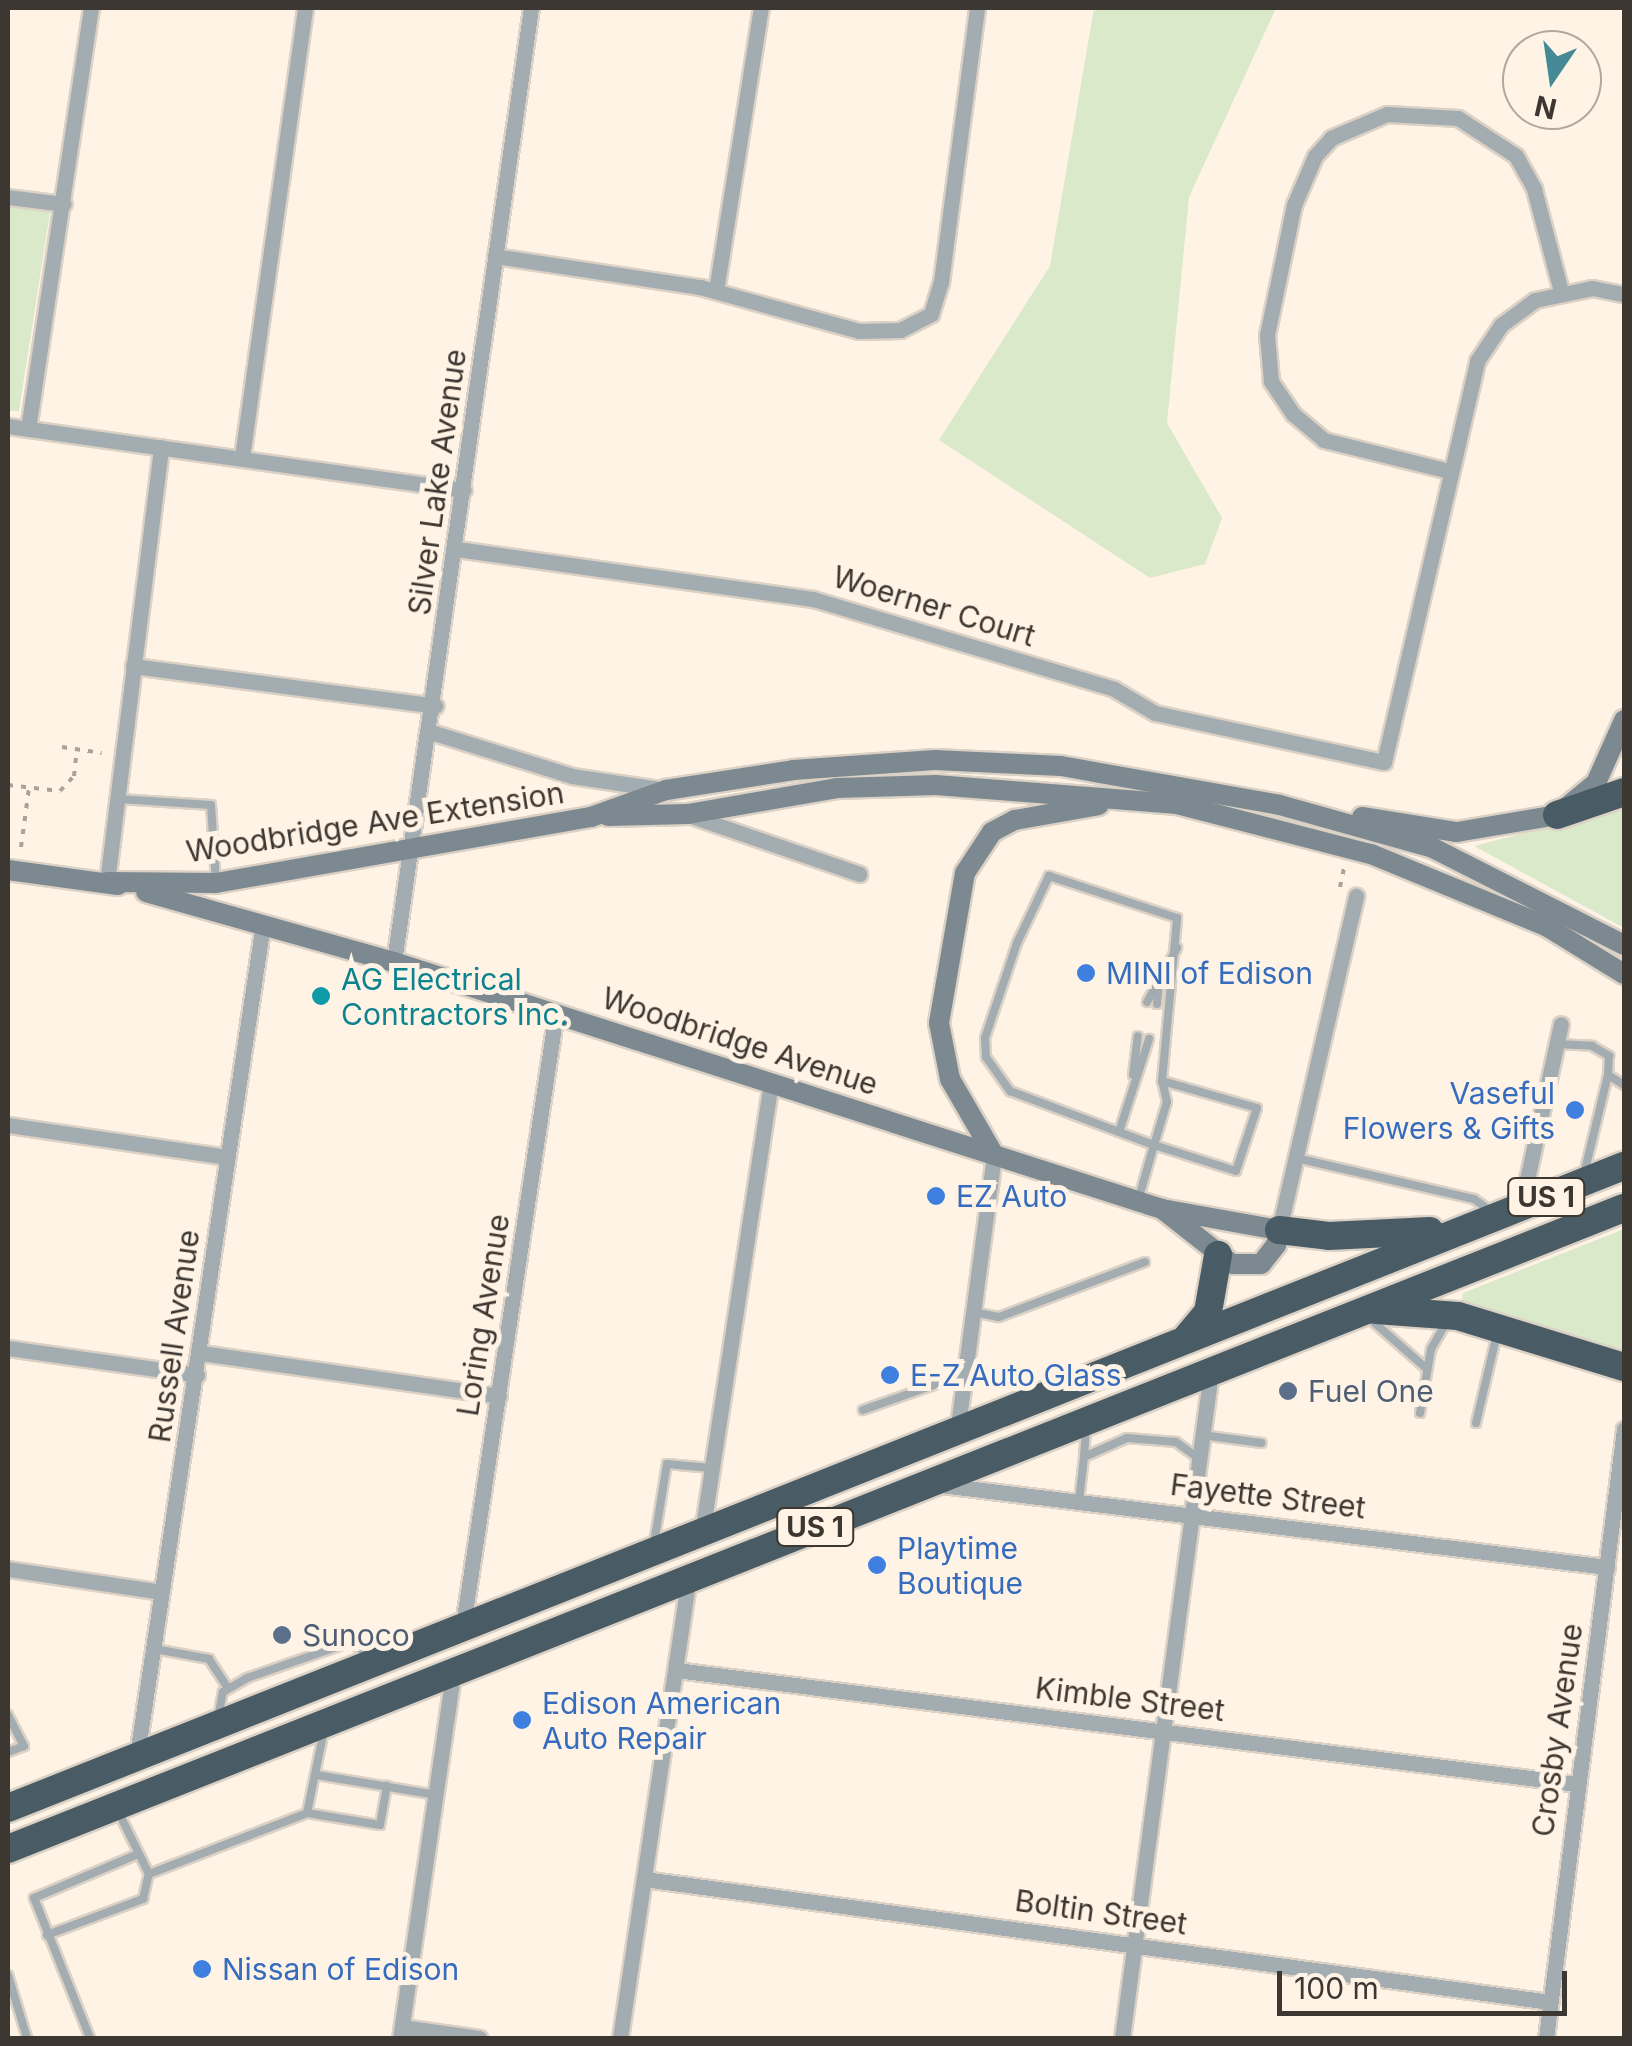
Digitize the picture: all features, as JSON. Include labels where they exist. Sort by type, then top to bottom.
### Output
[{"type":"highway","points":[[1557,815],[1624,792]]},
{"type":"highway","name":"US 1","points":[[8,1808],[372,1660],[701,1536],[1624,1166]]},
{"type":"highway","name":"US 1","points":[[8,1849],[454,1668],[1624,1208]]},
{"type":"highway","points":[[1279,1230],[1372,1237],[1467,1228]]},
{"type":"highway","points":[[1183,1341],[1208,1312],[1218,1255]]},
{"type":"highway","points":[[1360,1310],[1451,1315],[1624,1367]]},
{"type":"main road","points":[[1280,806],[1457,832],[1557,815],[1596,783],[1624,720]]},
{"type":"main road","name":"Woodbridge Ave Extension","points":[[592,817],[666,790],[793,770],[935,760],[1061,766],[1280,806],[1433,848],[1624,945]]},
{"type":"main road","name":"Woodbridge Ave Extension","points":[[107,882],[216,883],[592,817],[688,814],[837,788],[936,786],[1178,804],[1371,854],[1546,926],[1624,974]]},
{"type":"main road","points":[[994,1154],[950,1079],[939,1023],[966,873],[978,848],[1015,820],[1050,811],[1178,804]]},
{"type":"main road","name":"Woodbridge Avenue","points":[[8,870],[107,882],[263,924],[556,1013],[1162,1209],[1279,1230]]},
{"type":"main road","points":[[1162,1209],[1201,1234],[1218,1255],[1248,1268],[1262,1264],[1279,1230]]},
{"type":"street","points":[[28,429],[91,8]]},
{"type":"street","points":[[242,457],[305,8]]},
{"type":"street","name":"Silver Lake Avenue","points":[[394,962],[431,732],[530,8]]},
{"type":"street","points":[[716,291],[761,8]]},
{"type":"street","points":[[495,256],[716,291],[859,331],[900,330],[930,314],[941,282],[976,8]]},
{"type":"street","points":[[1560,290],[1534,189],[1516,156],[1458,118],[1386,114],[1331,138],[1315,156],[1294,205],[1267,335],[1272,381],[1293,414],[1324,440],[1450,471],[1469,386],[1490,337],[1514,312],[1560,290],[1624,294]]},
{"type":"street","points":[[8,197],[64,204]]},
{"type":"street","points":[[8,426],[464,490]]},
{"type":"street","points":[[107,882],[161,447]]},
{"type":"street","name":"Woerner Court","points":[[457,549],[813,598],[1114,689],[1155,713],[1384,762],[1450,471]]},
{"type":"street","points":[[133,666],[434,706]]},
{"type":"street","points":[[431,732],[572,776],[666,790]]},
{"type":"street","points":[[688,814],[859,874]]},
{"type":"street","points":[[1279,1230],[1356,896]]},
{"type":"street","name":"Russell Avenue","points":[[137,1755],[201,1353],[263,924]]},
{"type":"street","name":"Loring Avenue","points":[[464,1625],[556,1013]]},
{"type":"street","points":[[1509,1211],[1561,1024]]},
{"type":"street","points":[[701,1536],[772,1082]]},
{"type":"street","points":[[8,1125],[227,1157]]},
{"type":"street","points":[[957,1434],[994,1154]]},
{"type":"street","points":[[8,1348],[197,1376]]},
{"type":"street","points":[[201,1353],[499,1396]]},
{"type":"street","points":[[1122,2038],[1211,1372]]},
{"type":"street","name":"Crosby Avenue","points":[[1546,2038],[1624,1429]]},
{"type":"street","name":"Fayette Street","points":[[922,1483],[1607,1567]]},
{"type":"street","points":[[8,1570],[161,1592]]},
{"type":"street","points":[[620,2038],[689,1578]]},
{"type":"street","points":[[454,1668],[400,2033],[479,2038]]},
{"type":"street","name":"Kimble Street","points":[[676,1670],[1577,1784]]},
{"type":"street","name":"Boltin Street","points":[[644,1880],[1550,2002]]},
{"type":"lane","points":[[116,799],[211,805],[216,883]]},
{"type":"lane","points":[[1138,1201],[1154,1146],[1167,1102],[1162,1081],[1176,918],[1049,876],[984,1038],[986,1058],[1010,1091],[1154,1146],[1236,1171],[1257,1108],[1162,1081]]},
{"type":"lane","points":[[1152,1003],[1160,972],[1176,948]]},
{"type":"lane","points":[[1118,1132],[1132,1080],[1138,1036]]},
{"type":"lane","points":[[1132,1080],[1149,1039]]},
{"type":"lane","points":[[1556,1044],[1592,1046],[1609,1056],[1608,1075],[1582,1182]]},
{"type":"lane","points":[[1608,1075],[1624,1085]]},
{"type":"lane","points":[[1296,1158],[1509,1211]]},
{"type":"lane","points":[[973,1312],[999,1317],[1145,1262]]},
{"type":"lane","points":[[1360,1310],[1426,1368]]},
{"type":"lane","points":[[1420,1414],[1426,1368],[1451,1315]]},
{"type":"lane","points":[[1476,1423],[1498,1329]]},
{"type":"lane","points":[[863,1410],[965,1374]]},
{"type":"lane","points":[[1079,1500],[1086,1418]]},
{"type":"lane","points":[[1202,1435],[1261,1443]]},
{"type":"lane","points":[[1084,1457],[1127,1438],[1150,1436],[1176,1442],[1199,1459]]},
{"type":"lane","points":[[655,1553],[653,1524],[667,1464],[711,1468]]},
{"type":"lane","points":[[228,1688],[351,1642],[372,1660]]},
{"type":"lane","points":[[153,1648],[209,1660],[228,1688]]},
{"type":"lane","points":[[218,1722],[228,1688]]},
{"type":"lane","points":[[8,1715],[24,1746],[8,1752]]},
{"type":"lane","points":[[307,1814],[318,1775],[324,1720]]},
{"type":"lane","points":[[318,1775],[436,1794]]},
{"type":"lane","points":[[149,1874],[307,1814],[380,1824],[387,1786]]},
{"type":"lane","points":[[47,1936],[143,1900],[149,1874],[115,1805]]},
{"type":"lane","points":[[90,2038],[34,1898],[138,1854]]},
{"type":"lane","points":[[8,1974],[27,2038]]},
{"type":"path","points":[[62,747],[102,752]]},
{"type":"path","points":[[8,785],[64,789],[77,749]]},
{"type":"path","points":[[21,847],[29,788]]},
{"type":"green space","points":[[1094,8],[1276,8],[1189,197],[1167,423],[1222,518],[1205,564],[1150,578],[939,440],[1050,266]]},
{"type":"green space","points":[[8,206],[50,212],[19,411],[8,411]]},
{"type":"green space","points":[[1624,807],[1624,928],[1474,846]]},
{"type":"green space","points":[[1624,1229],[1624,1360],[1460,1307],[1463,1293]]},
{"type":"place","name":"MINI of Edison","points":[[1086,973]]},
{"type":"place","name":"AG Electrical Contractors Inc.","points":[[321,996]]},
{"type":"place","name":"Vaseful Flowers & Gifts","points":[[1575,1110]]},
{"type":"place","name":"EZ Auto","points":[[936,1196]]},
{"type":"place","name":"E-Z Auto Glass","points":[[890,1375]]},
{"type":"place","name":"Fuel One","points":[[1288,1391]]},
{"type":"place","name":"Playtime Boutique","points":[[877,1565]]},
{"type":"place","name":"Sunoco","points":[[282,1635]]},
{"type":"place","name":"Edison American Auto Repair","points":[[522,1720]]},
{"type":"place","name":"Nissan of Edison","points":[[202,1969]]}]
